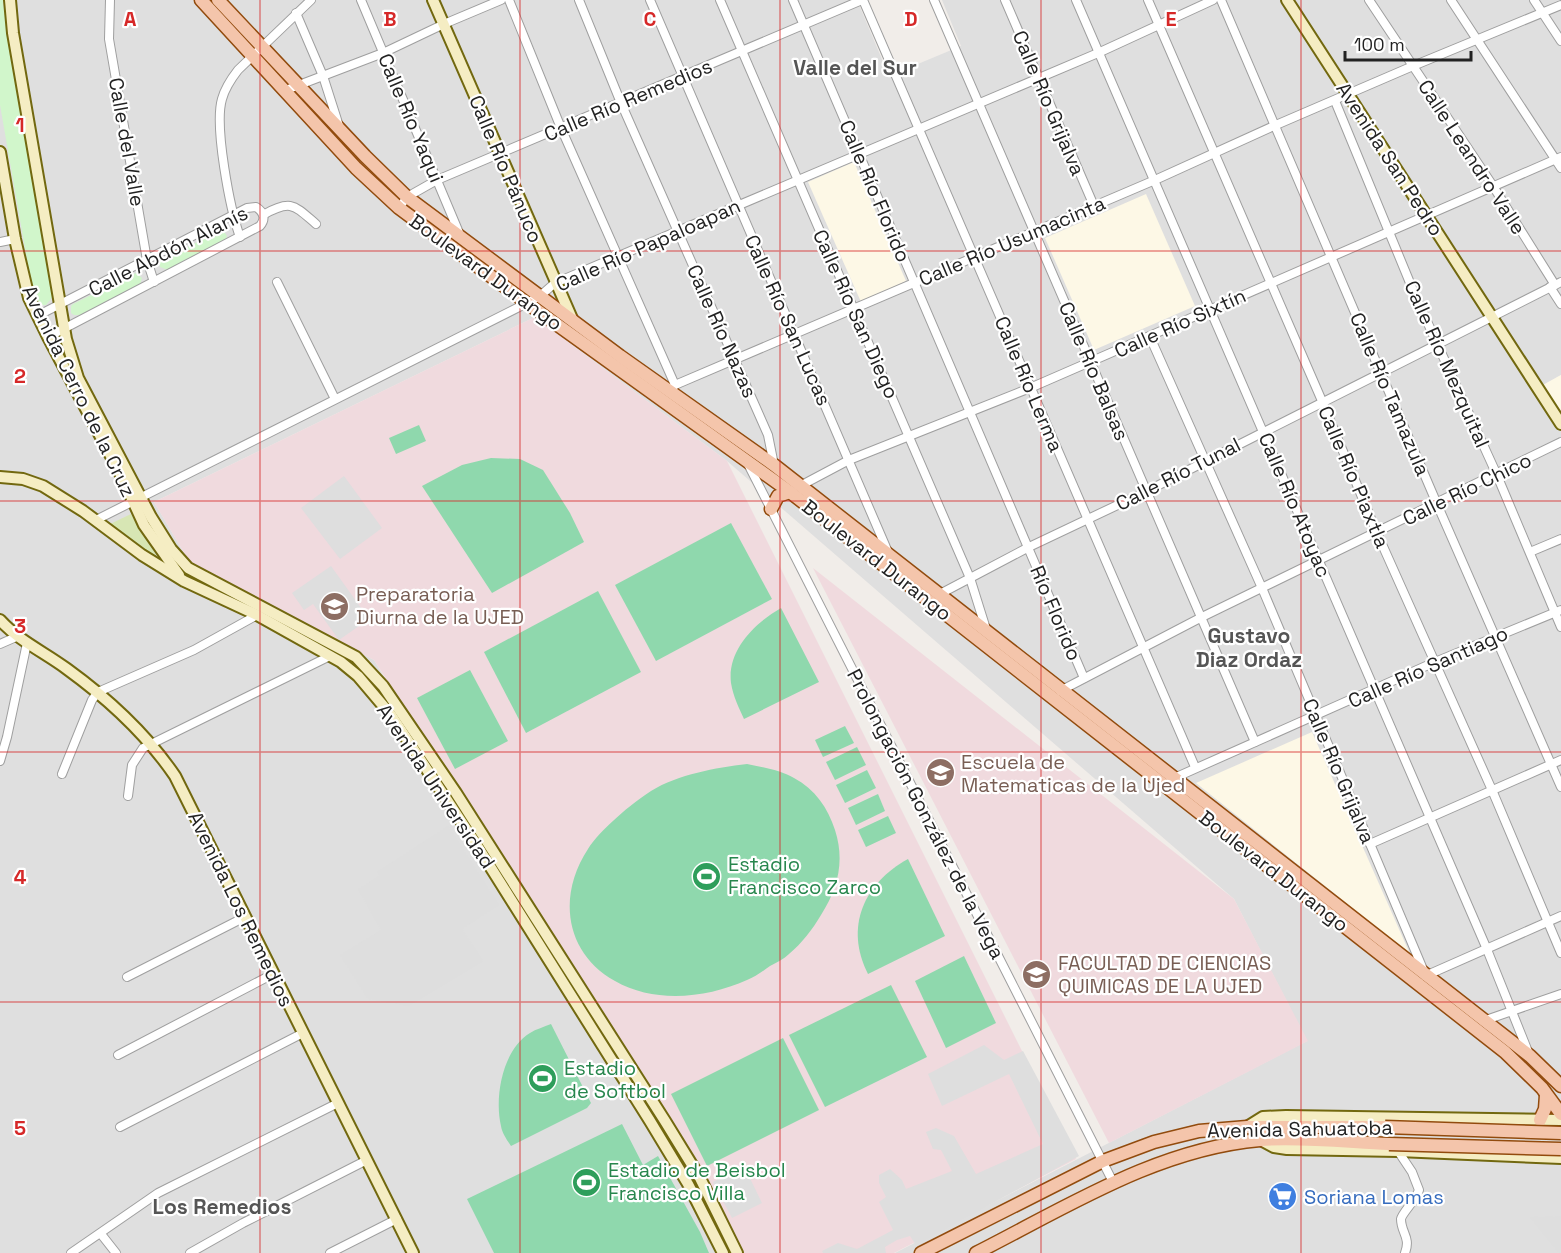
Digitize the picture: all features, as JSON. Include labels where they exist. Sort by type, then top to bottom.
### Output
[{"type":"main road","name":"Boulevard Durango","points":[[201,0],[356,168],[399,208],[576,338],[670,392],[745,459],[795,489],[889,553],[935,597],[1051,697],[1505,1052],[1525,1070],[1561,1114]]},
{"type":"main road","name":"Boulevard Durango","points":[[218,0],[407,197],[670,392],[774,465],[795,489],[897,575],[986,629],[1530,1056],[1561,1086]]},
{"type":"main road","points":[[771,509],[778,496],[795,489]]},
{"type":"main road","points":[[1536,1120],[1545,1109],[1546,1095]]},
{"type":"main road","name":"Avenida Sahuatoba","points":[[921,1253],[1103,1161],[1154,1142],[1199,1131],[1387,1122],[1561,1132]]},
{"type":"main road","name":"Avenida Sahuatoba","points":[[976,1253],[1113,1182],[1208,1149],[1261,1140],[1393,1147],[1561,1149]]},
{"type":"street","name":"Avenida Cerro de la Cruz","points":[[10,0],[13,33],[66,339],[78,378],[137,500],[149,533],[184,581]]},
{"type":"street","name":"Calle del Valle","points":[[110,0],[109,39],[147,260],[154,282]]},
{"type":"street","points":[[240,237],[232,216],[221,141],[220,107],[229,81],[252,55],[311,0]]},
{"type":"street","name":"Calle Río Yaqui","points":[[361,0],[461,237]]},
{"type":"street","name":"Calle Río Pánuco","points":[[433,0],[573,320],[576,338]]},
{"type":"street","points":[[286,90],[383,53],[501,0]]},
{"type":"street","points":[[509,0],[561,128],[618,256],[670,392]]},
{"type":"street","name":"Calle Río Nazas","points":[[579,0],[733,361],[768,435],[774,465]]},
{"type":"street","name":"Calle Río San Lucas","points":[[650,0],[897,575]]},
{"type":"street","name":"Calle Río San Diego","points":[[720,0],[970,578],[986,629]]},
{"type":"street","name":"Calle Río Florido","points":[[793,0],[1001,488],[1029,547]]},
{"type":"street","name":"Calle Río Remedios","points":[[399,208],[407,197],[437,180],[863,0]]},
{"type":"street","name":"Calle Río Lerma","points":[[863,0],[1195,767]]},
{"type":"street","name":"Calle Río Balsas","points":[[934,0],[1255,742]]},
{"type":"street","name":"Calle Río Grijalva","points":[[1005,0],[1094,207]]},
{"type":"street","name":"Calle Río Atoyac","points":[[1076,0],[1486,947],[1530,1056]]},
{"type":"street","name":"Calle Río Piaxtla","points":[[1148,0],[1377,533],[1492,790],[1561,953]]},
{"type":"street","name":"Calle Río Papaloapan","points":[[96,519],[527,303],[540,296],[555,283],[1098,53],[1213,0]]},
{"type":"street","name":"Calle Río Tamazula","points":[[1221,0],[1561,787]]},
{"type":"street","name":"Avenida San Pedro","points":[[1287,0],[1561,424]]},
{"type":"street","name":"Calle Leandro Valle","points":[[1369,0],[1555,285],[1561,304]]},
{"type":"street","points":[[1451,0],[1558,159],[1561,168]]},
{"type":"street","points":[[1534,0],[1561,41]]},
{"type":"street","name":"Calle Río Usumacinta","points":[[670,392],[733,361],[974,256],[1094,207],[1276,125],[1561,6]]},
{"type":"street","points":[[296,13],[323,76],[341,130]]},
{"type":"street","name":"Calle Río Mezquital","points":[[1335,101],[1389,233],[1558,611],[1561,627]]},
{"type":"street","name":"Avenida Cerro de la Cruz","points":[[0,152],[23,277],[37,316],[122,477],[166,542],[188,568]]},
{"type":"street","name":"Calle Río Sixtín","points":[[795,489],[849,460],[1030,388],[1558,159]]},
{"type":"street","points":[[263,215],[281,205],[289,205],[301,211],[316,224]]},
{"type":"street","name":"Calle Abdón Alanís","points":[[37,316],[232,216],[253,207],[259,209],[263,215],[263,222],[260,226],[48,337]]},
{"type":"street","points":[[0,242],[15,239]]},
{"type":"street","points":[[277,282],[335,399]]},
{"type":"street","name":"Calle Río Tunal","points":[[935,597],[1029,547],[1145,492],[1555,285]]},
{"type":"street","name":"Calle Río Grijalva","points":[[1150,337],[1262,588],[1426,975]]},
{"type":"street","name":"Calle Río Chico","points":[[1051,697],[1202,617],[1561,442]]},
{"type":"street","name":"Prolongación González de la Vega","points":[[745,445],[745,459],[1113,1182]]},
{"type":"street","name":"Avenida Universidad","points":[[0,477],[23,479],[43,486],[96,519],[142,555],[184,581],[256,615],[330,656],[358,676],[391,716],[476,844],[650,1120],[688,1184],[723,1253]]},
{"type":"street","points":[[1530,552],[1561,539]]},
{"type":"street","name":"Río Florido","points":[[1029,547],[1084,678]]},
{"type":"street","name":"Avenida Universidad","points":[[188,568],[346,652],[369,669],[383,686],[456,794],[625,1056],[700,1178],[737,1253]]},
{"type":"street","name":"Calle Río Santiago","points":[[1163,783],[1435,662],[1558,611]]},
{"type":"street","points":[[62,774],[92,700],[98,692],[194,650],[256,615]]},
{"type":"street","name":"Avenida Los Remedios","points":[[0,620],[16,636],[98,692],[150,744],[175,776],[413,1253]]},
{"type":"street","points":[[0,644],[16,636]]},
{"type":"street","points":[[0,761],[27,643]]},
{"type":"street","points":[[128,796],[132,765],[139,752],[150,744],[330,656]]},
{"type":"street","points":[[1370,844],[1561,760]]},
{"type":"street","points":[[1414,982],[1486,947],[1561,916]]},
{"type":"street","points":[[127,977],[245,917]]},
{"type":"street","points":[[118,1055],[273,974]]},
{"type":"street","points":[[573,1000],[584,994]]},
{"type":"street","points":[[1471,1026],[1561,994]]},
{"type":"street","points":[[120,1127],[303,1033]]},
{"type":"street","points":[[71,1253],[159,1193],[338,1103]]},
{"type":"street","points":[[1522,1156],[1531,1147],[1535,1138],[1536,1120]]},
{"type":"street","points":[[1406,1253],[1408,1241],[1401,1219],[1415,1201],[1419,1190],[1412,1172],[1393,1147],[1388,1136],[1387,1122],[1561,1120]]},
{"type":"street","points":[[1393,1147],[1561,1158]]},
{"type":"street","points":[[190,1253],[243,1223],[367,1161]]},
{"type":"street","points":[[688,1184],[700,1178]]},
{"type":"street","points":[[330,1253],[397,1220]]},
{"type":"street","points":[[101,1234],[116,1253]]},
{"type":"shaded area","points":[[0,0],[857,0],[889,76],[961,46],[942,0],[1561,0],[1561,375],[1543,385],[1561,413],[1561,1253],[895,1253],[1307,1041],[1234,899],[727,461],[535,317],[154,502],[193,568],[374,660],[735,1253],[0,1253]]},
{"type":"shaded area","points":[[854,162],[906,281],[861,302],[808,182]]},
{"type":"shaded area","points":[[1146,194],[1195,306],[1094,350],[1045,238]]},
{"type":"shaded area","points":[[535,317],[727,461],[1076,1159],[894,1253],[742,1253],[700,1168],[374,660],[193,568],[154,502]]},
{"type":"shaded area","points":[[1561,375],[1561,413],[1543,385]]},
{"type":"shaded area","points":[[344,476],[382,528],[340,559],[301,508]]},
{"type":"shaded area","points":[[331,566],[369,619],[339,640],[313,604],[304,610],[292,593]]},
{"type":"shaded area","points":[[813,568],[1234,899],[1308,1041],[1109,1143]]},
{"type":"shaded area","points":[[1312,732],[1410,954],[1196,783]]},
{"type":"shaded area","points":[[448,826],[499,905],[462,929],[483,961],[408,1006],[368,999],[340,955],[381,930],[358,889],[379,876],[377,872]]},
{"type":"shaded area","points":[[984,1045],[1004,1060],[1023,1051],[1079,1156],[916,1245],[910,1236],[885,1247],[886,1253],[823,1253],[822,1251],[838,1243],[857,1249],[893,1230],[879,1202],[886,1197],[879,1183],[879,1175],[890,1169],[902,1180],[906,1189],[952,1171],[941,1150],[933,1149],[926,1132],[936,1128],[954,1136],[976,1174],[1043,1144],[1009,1074],[942,1106],[928,1074]]},
{"type":"shaded area","points":[[744,1166],[762,1203],[732,1218],[713,1182]]},
{"type":"shaded area","points":[[1561,1216],[1561,1253],[1559,1253],[1530,1217]]},
{"type":"green space","points":[[0,0],[3,0],[54,295],[46,305],[40,305],[33,294],[0,105]]},
{"type":"green space","points":[[223,230],[227,236],[224,242],[168,270],[160,267],[159,263],[162,259]]},
{"type":"green space","points":[[136,273],[142,278],[140,285],[80,315],[71,313],[73,304]]},
{"type":"green space","points":[[419,425],[426,441],[396,454],[389,438]]},
{"type":"green space","points":[[491,458],[520,459],[543,470],[570,513],[584,542],[492,593],[422,486],[462,465]]},
{"type":"green space","points":[[131,514],[158,558],[157,559],[108,525]]},
{"type":"green space","points":[[731,523],[772,599],[656,661],[615,585]]},
{"type":"green space","points":[[598,591],[641,672],[526,733],[484,652]]},
{"type":"green space","points":[[781,608],[819,682],[744,719],[731,683],[733,659],[753,630]]},
{"type":"green space","points":[[470,670],[508,741],[455,769],[417,698]]},
{"type":"green space","points":[[845,726],[854,743],[823,757],[815,740]]},
{"type":"green space","points":[[857,747],[866,765],[835,780],[826,762]]},
{"type":"green space","name":"Estadio Francisco Zarco","points":[[747,764],[777,771],[802,782],[820,800],[829,814],[838,841],[839,863],[836,884],[821,915],[807,936],[787,956],[753,977],[731,986],[698,994],[664,996],[647,993],[615,981],[598,969],[585,955],[576,939],[571,922],[572,886],[578,867],[588,849],[617,817],[643,796],[662,785],[698,773]]},
{"type":"green space","points":[[867,770],[876,788],[845,803],[836,785]]},
{"type":"green space","points":[[878,794],[885,811],[856,825],[848,808]]},
{"type":"green space","points":[[888,816],[896,833],[866,847],[858,830]]},
{"type":"green space","points":[[908,859],[945,936],[868,974],[861,957],[858,940],[862,908],[880,880]]},
{"type":"green space","points":[[964,956],[996,1023],[946,1048],[915,981]]},
{"type":"green space","points":[[891,985],[927,1057],[825,1107],[789,1035]]},
{"type":"green space","points":[[551,1024],[591,1103],[587,1108],[511,1146],[502,1131],[499,1114],[500,1088],[507,1062],[521,1040],[532,1032]]},
{"type":"green space","points":[[783,1038],[819,1110],[707,1166],[671,1094]]},
{"type":"green space","name":"Estadio de Beisbol Francisco Villa","points":[[622,1124],[643,1165],[658,1156],[700,1232],[709,1253],[494,1253],[467,1199]]},
{"type":"place","name":"Preparatoria Diurna de la UJED","points":[[335,606]]},
{"type":"place","name":"Escuela de Matematicas de la Ujed","points":[[940,773]]},
{"type":"place","name":"Estadio Francisco Zarco","points":[[707,876]]},
{"type":"place","name":"FACULTAD DE CIENCIAS QUIMICAS DE LA UJED","points":[[1037,974]]},
{"type":"place","name":"Estadio de Softbol","points":[[543,1079]]},
{"type":"place","name":"Estadio de Beisbol Francisco Villa","points":[[587,1182]]},
{"type":"place","name":"Soriana Lomas","points":[[1283,1197]]},
{"type":"district","name":"Valle del Sur","points":[[855,67]]},
{"type":"district","name":"Gustavo Diaz Ordaz","points":[[1249,647]]},
{"type":"district","name":"Los Remedios","points":[[222,1206]]}]
